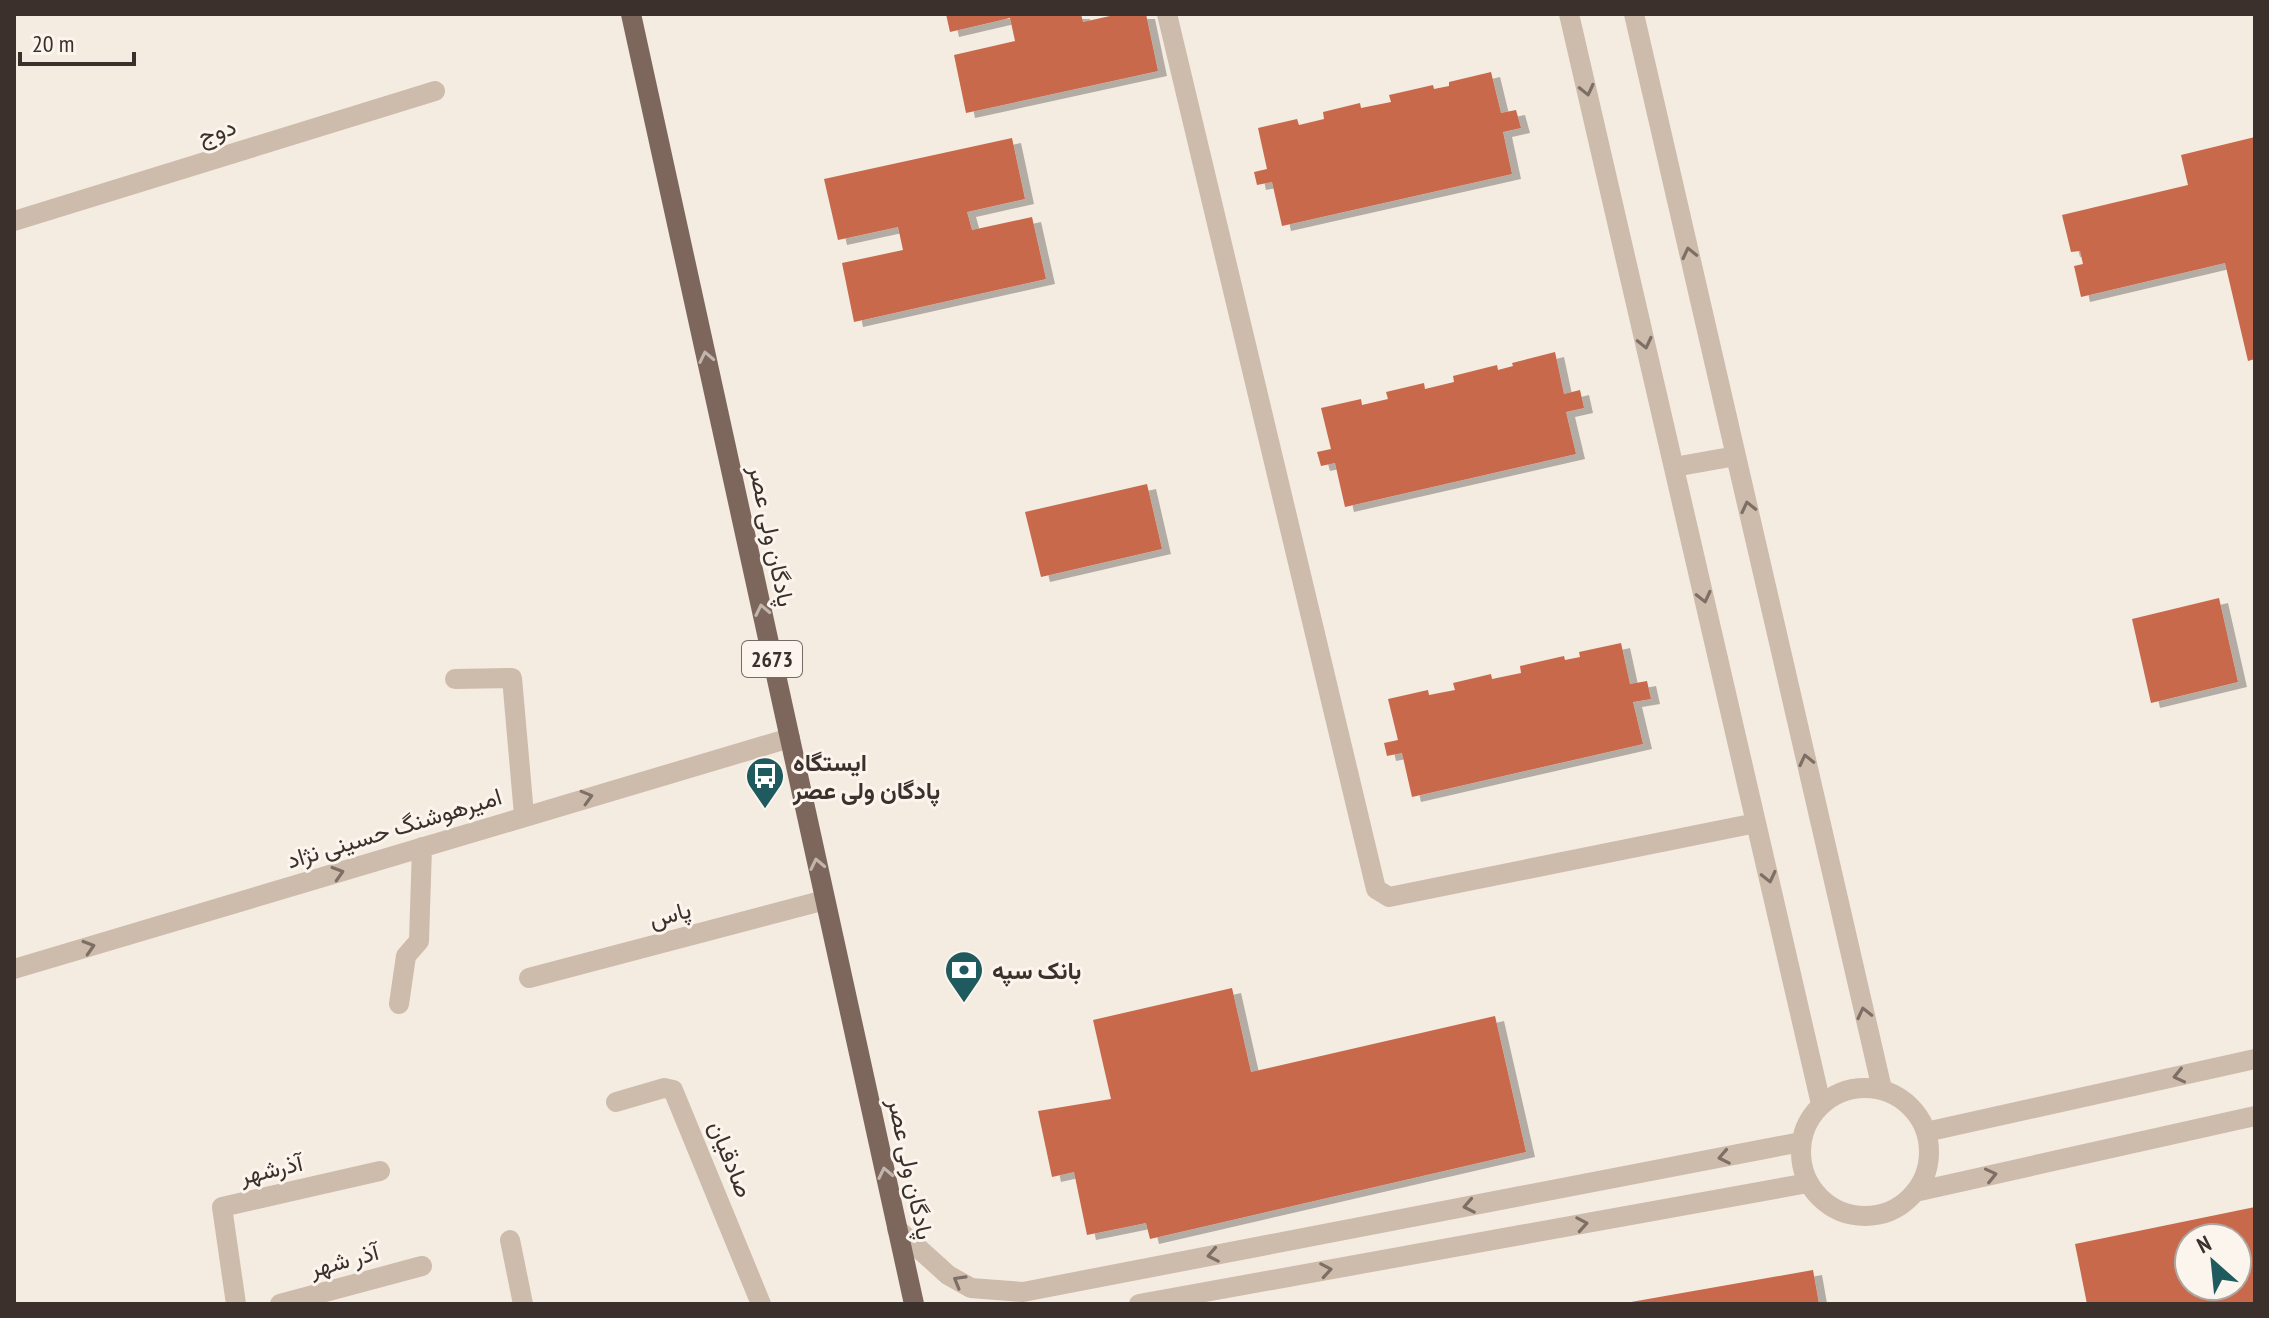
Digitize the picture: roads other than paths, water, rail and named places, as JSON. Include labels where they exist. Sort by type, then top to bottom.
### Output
[{"type":"main road","name":"پادگان ولی عصر","points":[[631,14],[914,1304]]},
{"type":"street","points":[[1167,14],[1376,889],[1389,897],[1756,823]]},
{"type":"street","points":[[1569,14],[1821,1104]]},
{"type":"street","points":[[1634,14],[1882,1089]]},
{"type":"street","name":"دوج","points":[[14,221],[435,91]]},
{"type":"street","points":[[1674,467],[1736,456]]},
{"type":"street","points":[[455,679],[512,678],[524,815]]},
{"type":"street","name":"امیرهوشنگ حسینی نژاد","points":[[14,969],[790,738]]},
{"type":"street","points":[[399,1004],[406,956],[419,941],[422,847]]},
{"type":"street","name":"پاس","points":[[529,978],[825,900]]},
{"type":"street","points":[[1926,1132],[2255,1059]]},
{"type":"street","name":"صادقیان","points":[[616,1102],[664,1088],[673,1090],[761,1304]]},
{"type":"street","points":[[1860,1088],[1882,1089],[1901,1099],[1917,1114],[1926,1132],[1929,1153],[1925,1174],[1915,1192],[1900,1207],[1880,1215],[1859,1216],[1839,1211],[1821,1200],[1808,1183],[1801,1163],[1801,1142],[1808,1121],[1821,1104],[1839,1093],[1860,1088]]},
{"type":"street","points":[[1915,1192],[2255,1116]]},
{"type":"street","points":[[897,1229],[948,1275],[992,1296],[1801,1142]]},
{"type":"street","name":"آذرشهر","points":[[236,1304],[222,1207],[380,1171]]},
{"type":"street","points":[[1136,1270],[1140,1304],[1808,1183]]},
{"type":"street","points":[[510,1240],[523,1304]]},
{"type":"street","name":"آذر شهر","points":[[280,1304],[422,1266]]},
{"type":"place","name":"ایستگاه پادگان ولی عصر","points":[[765,810]]},
{"type":"place","name":"بانک سپه","points":[[964,1004]]}]
